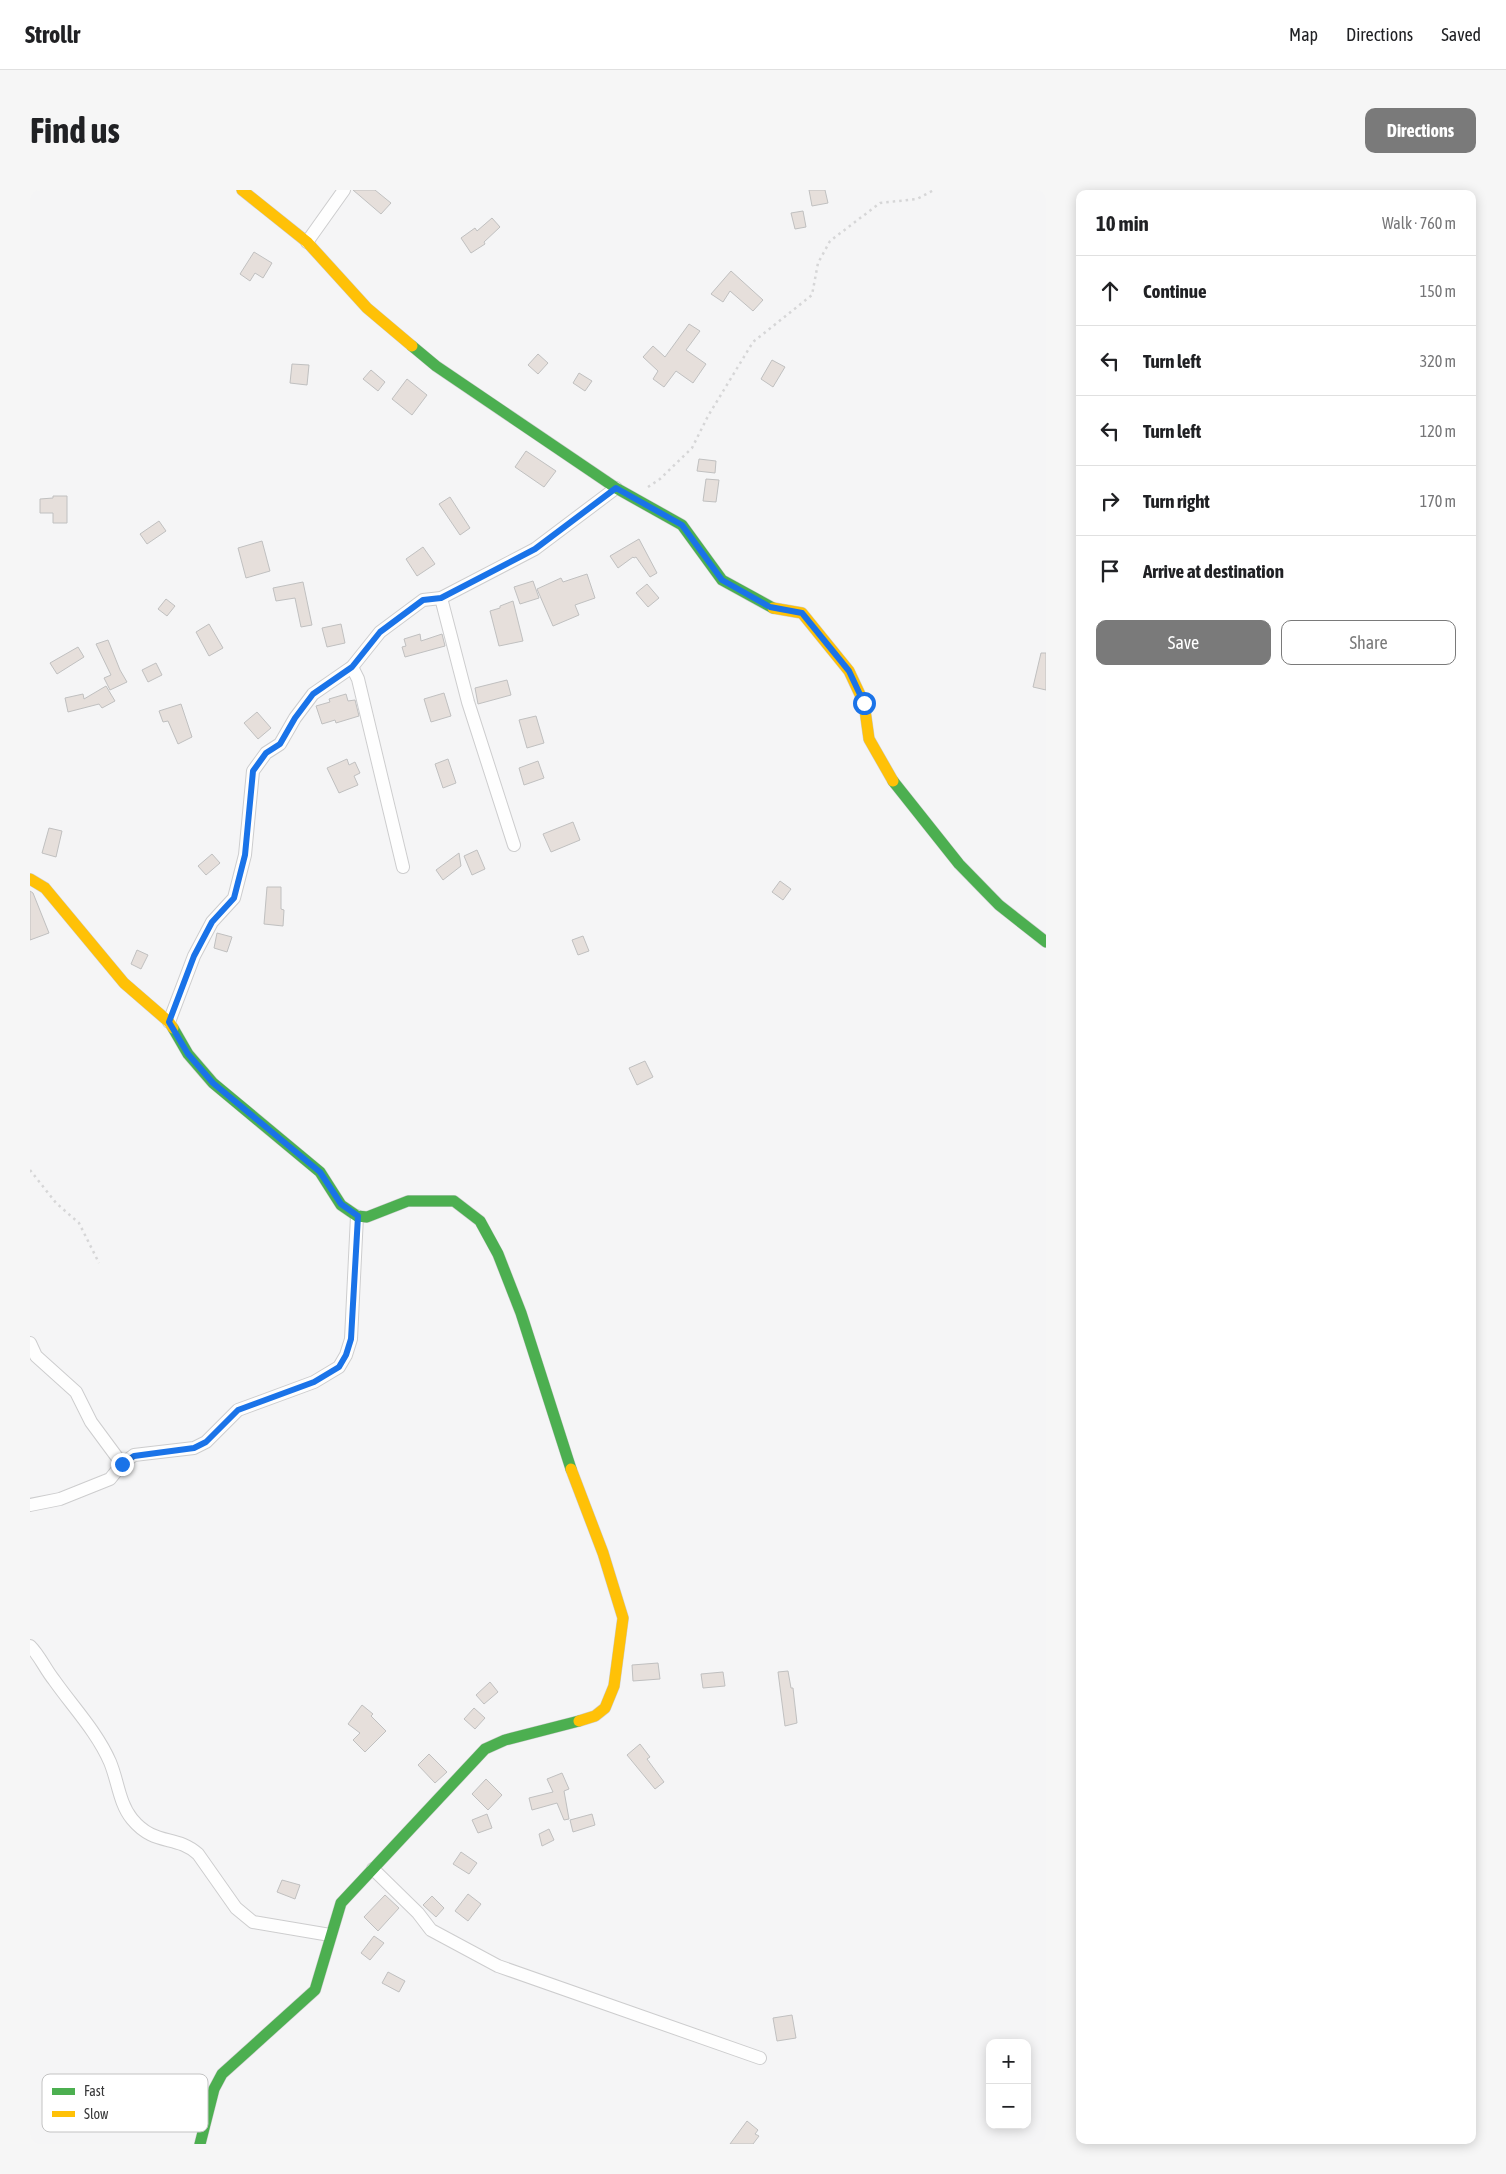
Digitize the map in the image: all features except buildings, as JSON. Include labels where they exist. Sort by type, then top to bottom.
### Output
[{"type":"street","points":[[242,190],[307,242],[367,308],[436,366],[616,488],[634,496],[682,525],[722,580],[770,607],[802,613],[849,671],[864,703],[869,739],[888,775],[960,864],[999,905],[1046,942]]},
{"type":"street","points":[[307,242],[344,190]]},
{"type":"street","points":[[169,1022],[194,956],[212,922],[234,898],[245,855],[253,771],[266,753],[280,744],[295,718],[313,694],[352,667],[380,632],[423,600],[441,598],[535,549],[616,488]]},
{"type":"street","points":[[441,598],[468,702],[514,845]]},
{"type":"street","points":[[352,667],[358,679],[403,866]]},
{"type":"street","points":[[30,879],[45,888],[124,983],[169,1022],[188,1054],[213,1083],[320,1172],[341,1204],[358,1216],[367,1217],[408,1201],[454,1201],[480,1221],[498,1254],[521,1313],[565,1454],[603,1552],[623,1618],[614,1686],[605,1708],[595,1716],[558,1728],[505,1740],[485,1749],[341,1904],[315,1990],[222,2074],[214,2090],[208,2113]]},
{"type":"street","points":[[30,1504],[60,1498],[110,1479],[122,1464],[134,1456],[194,1448],[206,1442],[238,1410],[314,1382],[339,1367],[346,1355],[351,1339],[358,1216]]},
{"type":"street","points":[[30,1343],[36,1356],[76,1392],[91,1422],[122,1464]]},
{"type":"street","points":[[30,1646],[88,1724],[110,1762],[123,1804],[130,1818],[144,1832],[160,1839],[191,1847],[236,1908],[254,1922],[330,1936]]},
{"type":"street","points":[[373,1869],[418,1913],[431,1930],[498,1966],[760,2058]]},
{"type":"path","points":[[634,496],[660,479],[692,448],[708,416],[753,342],[812,295],[818,263],[830,241],[880,203],[917,199],[934,190]]},
{"type":"path","points":[[30,1170],[56,1203],[79,1223],[99,1263]]},
{"type":"traffic: fast","points":[[412,346],[436,366],[616,488],[682,525],[722,580],[773,608]]},
{"type":"traffic: fast","points":[[893,781],[959,864],[999,905],[1046,942]]},
{"type":"traffic: fast","points":[[173,1028],[188,1054],[213,1083],[320,1172],[341,1205],[357,1216],[367,1217],[408,1201],[454,1201],[480,1221],[498,1254],[521,1313],[571,1469]]},
{"type":"traffic: fast","points":[[208,2113],[214,2089],[222,2074],[315,1990],[341,1903],[485,1749],[505,1740],[579,1721]]},
{"type":"traffic: fast","points":[[200,2144],[203,2132]]},
{"type":"traffic: slow","points":[[242,190],[307,242],[367,308],[412,346]]},
{"type":"traffic: slow","points":[[773,608],[802,613],[849,671],[864,703],[869,739],[893,781]]},
{"type":"traffic: slow","points":[[30,879],[45,888],[124,983],[169,1022],[173,1028]]},
{"type":"traffic: slow","points":[[571,1469],[603,1553],[623,1618],[614,1686],[605,1708],[595,1716],[579,1721]]},
{"type":"route","points":[[122,1464],[134,1456],[194,1448],[206,1442],[238,1410],[314,1382],[339,1367],[346,1355],[351,1339],[358,1216],[341,1204],[320,1172],[213,1083],[188,1054],[169,1022],[194,956],[212,922],[234,898],[245,855],[253,771],[266,753],[280,744],[295,718],[313,694],[352,667],[380,632],[423,600],[441,598],[535,549],[616,488],[634,496],[682,525],[722,580],[770,607],[802,613],[849,671],[864,703]]}]
